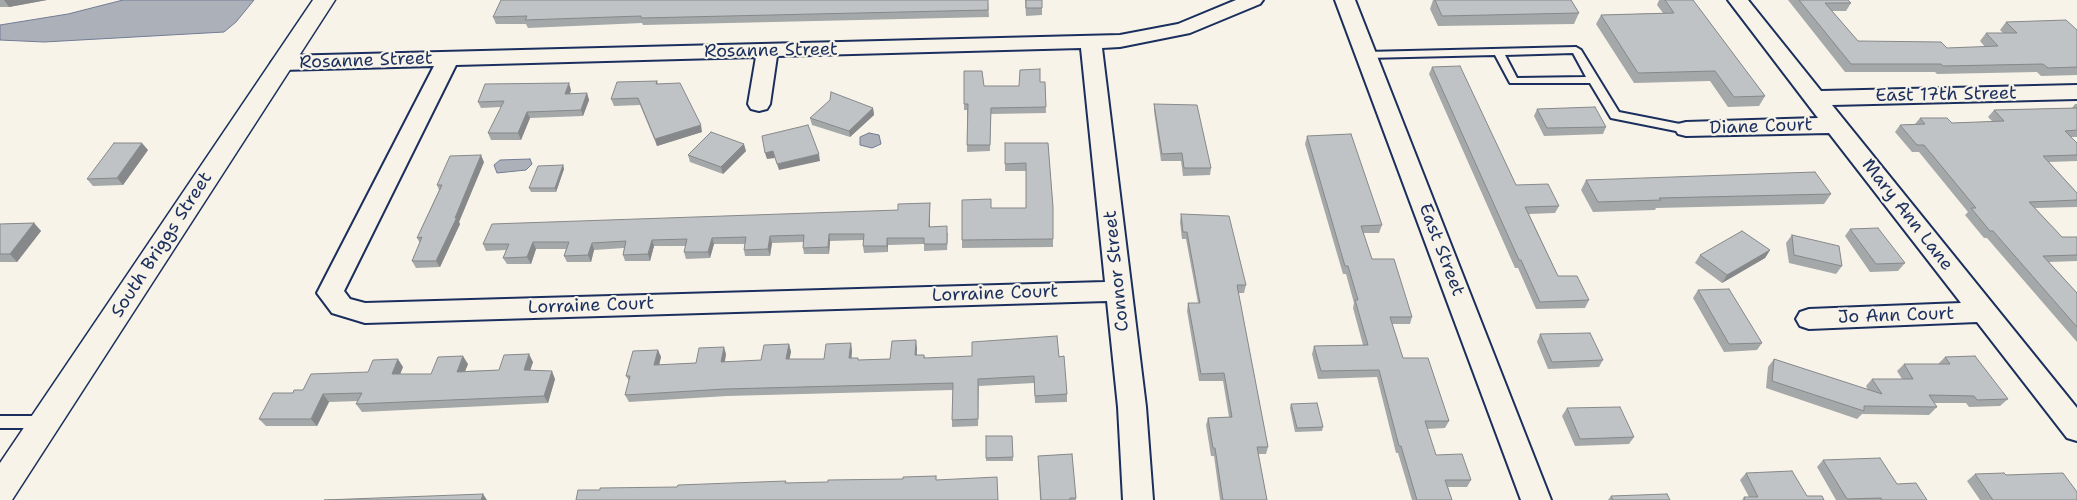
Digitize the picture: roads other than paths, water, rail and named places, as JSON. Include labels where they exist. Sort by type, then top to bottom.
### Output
[{"type":"street","name":"South Briggs Street","points":[[0,490],[324,0]]},
{"type":"street","name":"Rosanne Street","points":[[282,64],[1091,43],[1140,39],[1166,33],[1194,24],[1253,0]]},
{"type":"street","name":"East Street","points":[[1346,0],[1536,500]]},
{"type":"street","name":"Mary Ann Lane","points":[[1738,0],[2077,429]]},
{"type":"street","name":"Connor Street","points":[[1091,43],[1132,407],[1138,500]]},
{"type":"street","points":[[759,104],[767,51]]},
{"type":"street","name":"Lorraine Court","points":[[448,59],[330,293],[341,306],[365,313],[1120,291]]},
{"type":"street","name":"East 17th Street","points":[[1815,98],[2077,92]]},
{"type":"street","name":"Diane Court","points":[[1686,129],[1835,125]]},
{"type":"street","name":"Jo Ann Court","points":[[1809,319],[1984,312]]},
{"type":"lane","points":[[1366,55],[1576,50],[1615,115],[1686,129]]},
{"type":"lane","points":[[1498,52],[1514,82],[1593,80]]},
{"type":"lane","points":[[0,422],[45,422]]}]
